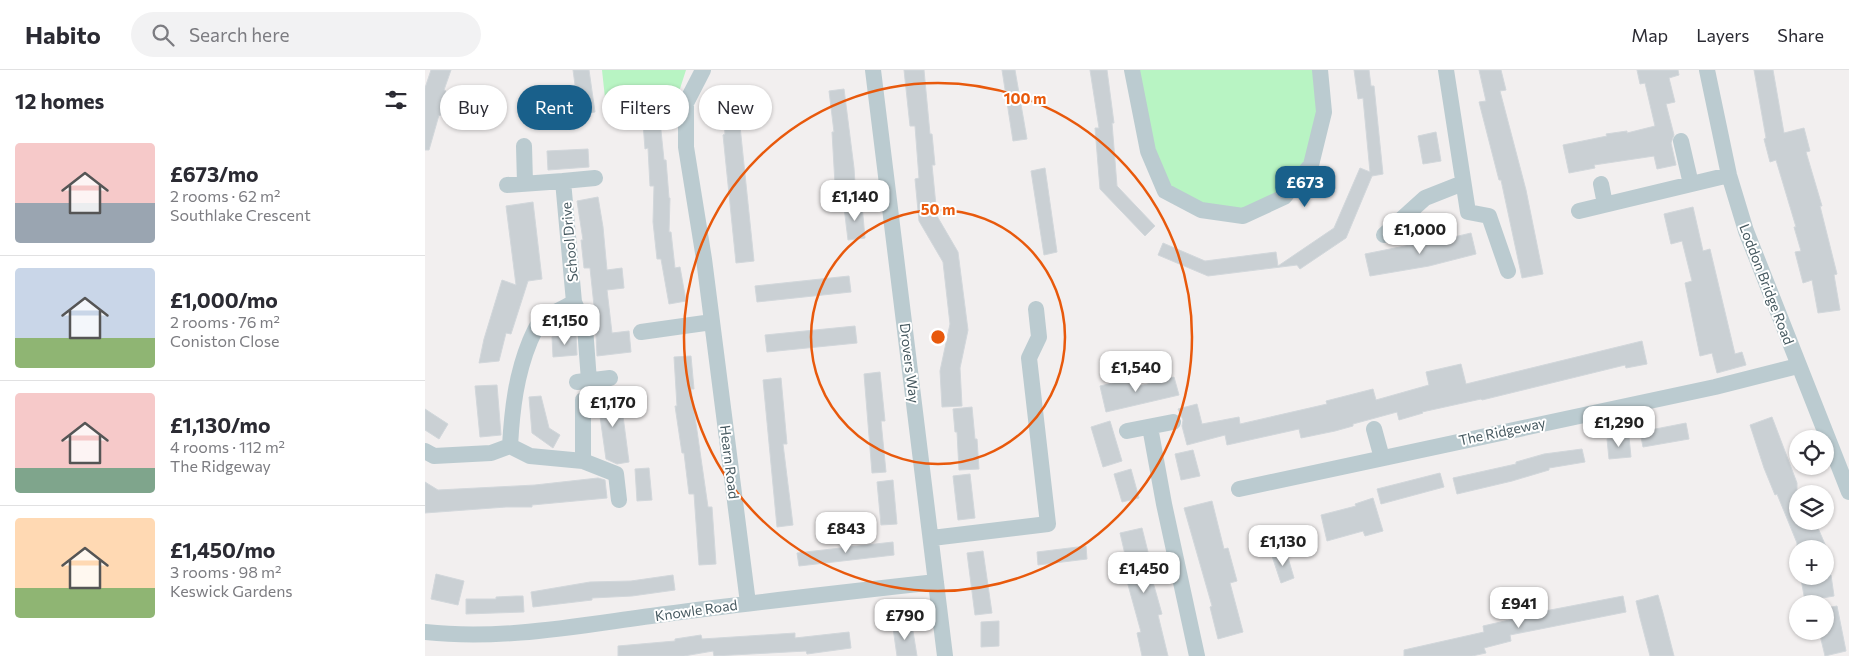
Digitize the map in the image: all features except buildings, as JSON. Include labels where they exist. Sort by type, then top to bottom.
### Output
[{"type":"street","name":"Hearn Road","points":[[703,70],[686,103],[686,147],[704,259],[748,603]]},
{"type":"street","name":"Drovers Way","points":[[873,70],[945,656]]},
{"type":"street","points":[[1132,70],[1133,84],[1148,151],[1165,191],[1201,210],[1243,216],[1284,197],[1311,165],[1324,112],[1320,70]]},
{"type":"street","points":[[1445,70],[1468,212],[1489,216],[1508,271]]},
{"type":"street","name":"Loddon Bridge Road","points":[[1707,70],[1729,175],[1747,231],[1798,366],[1849,492]]},
{"type":"street","points":[[1681,142],[1691,184]]},
{"type":"street","points":[[523,146],[525,183]]},
{"type":"street","points":[[1579,211],[1729,175]]},
{"type":"street","points":[[507,185],[595,178]]},
{"type":"street","name":"School Drive","points":[[563,181],[574,302],[585,327],[583,381],[610,378]]},
{"type":"street","points":[[1384,235],[1425,198],[1463,183]]},
{"type":"street","points":[[1601,184],[1605,204]]},
{"type":"street","name":"School Drive","points":[[510,446],[511,420],[517,382],[525,353],[536,328],[548,315],[565,309],[574,302]]},
{"type":"street","points":[[932,538],[1048,524],[1029,358],[1039,337],[1036,309]]},
{"type":"street","points":[[641,332],[712,322]]},
{"type":"street","name":"The Ridgeway","points":[[1239,489],[1715,387],[1798,366]]},
{"type":"street","points":[[583,400],[583,461]]},
{"type":"street","points":[[1127,431],[1173,422]]},
{"type":"street","points":[[1150,427],[1164,504],[1197,656]]},
{"type":"street","points":[[1374,429],[1382,458]]},
{"type":"street","points":[[425,451],[434,456],[491,453],[510,446],[530,456],[583,461],[616,474],[619,500]]},
{"type":"street","name":"Knowle Road","points":[[425,632],[456,635],[514,634],[748,603],[936,582]]},
{"type":"green space","points":[[602,70],[686,70],[681,85],[604,85]]},
{"type":"green space","points":[[1132,70],[1320,70],[1324,112],[1311,165],[1284,197],[1243,216],[1165,191]]}]
